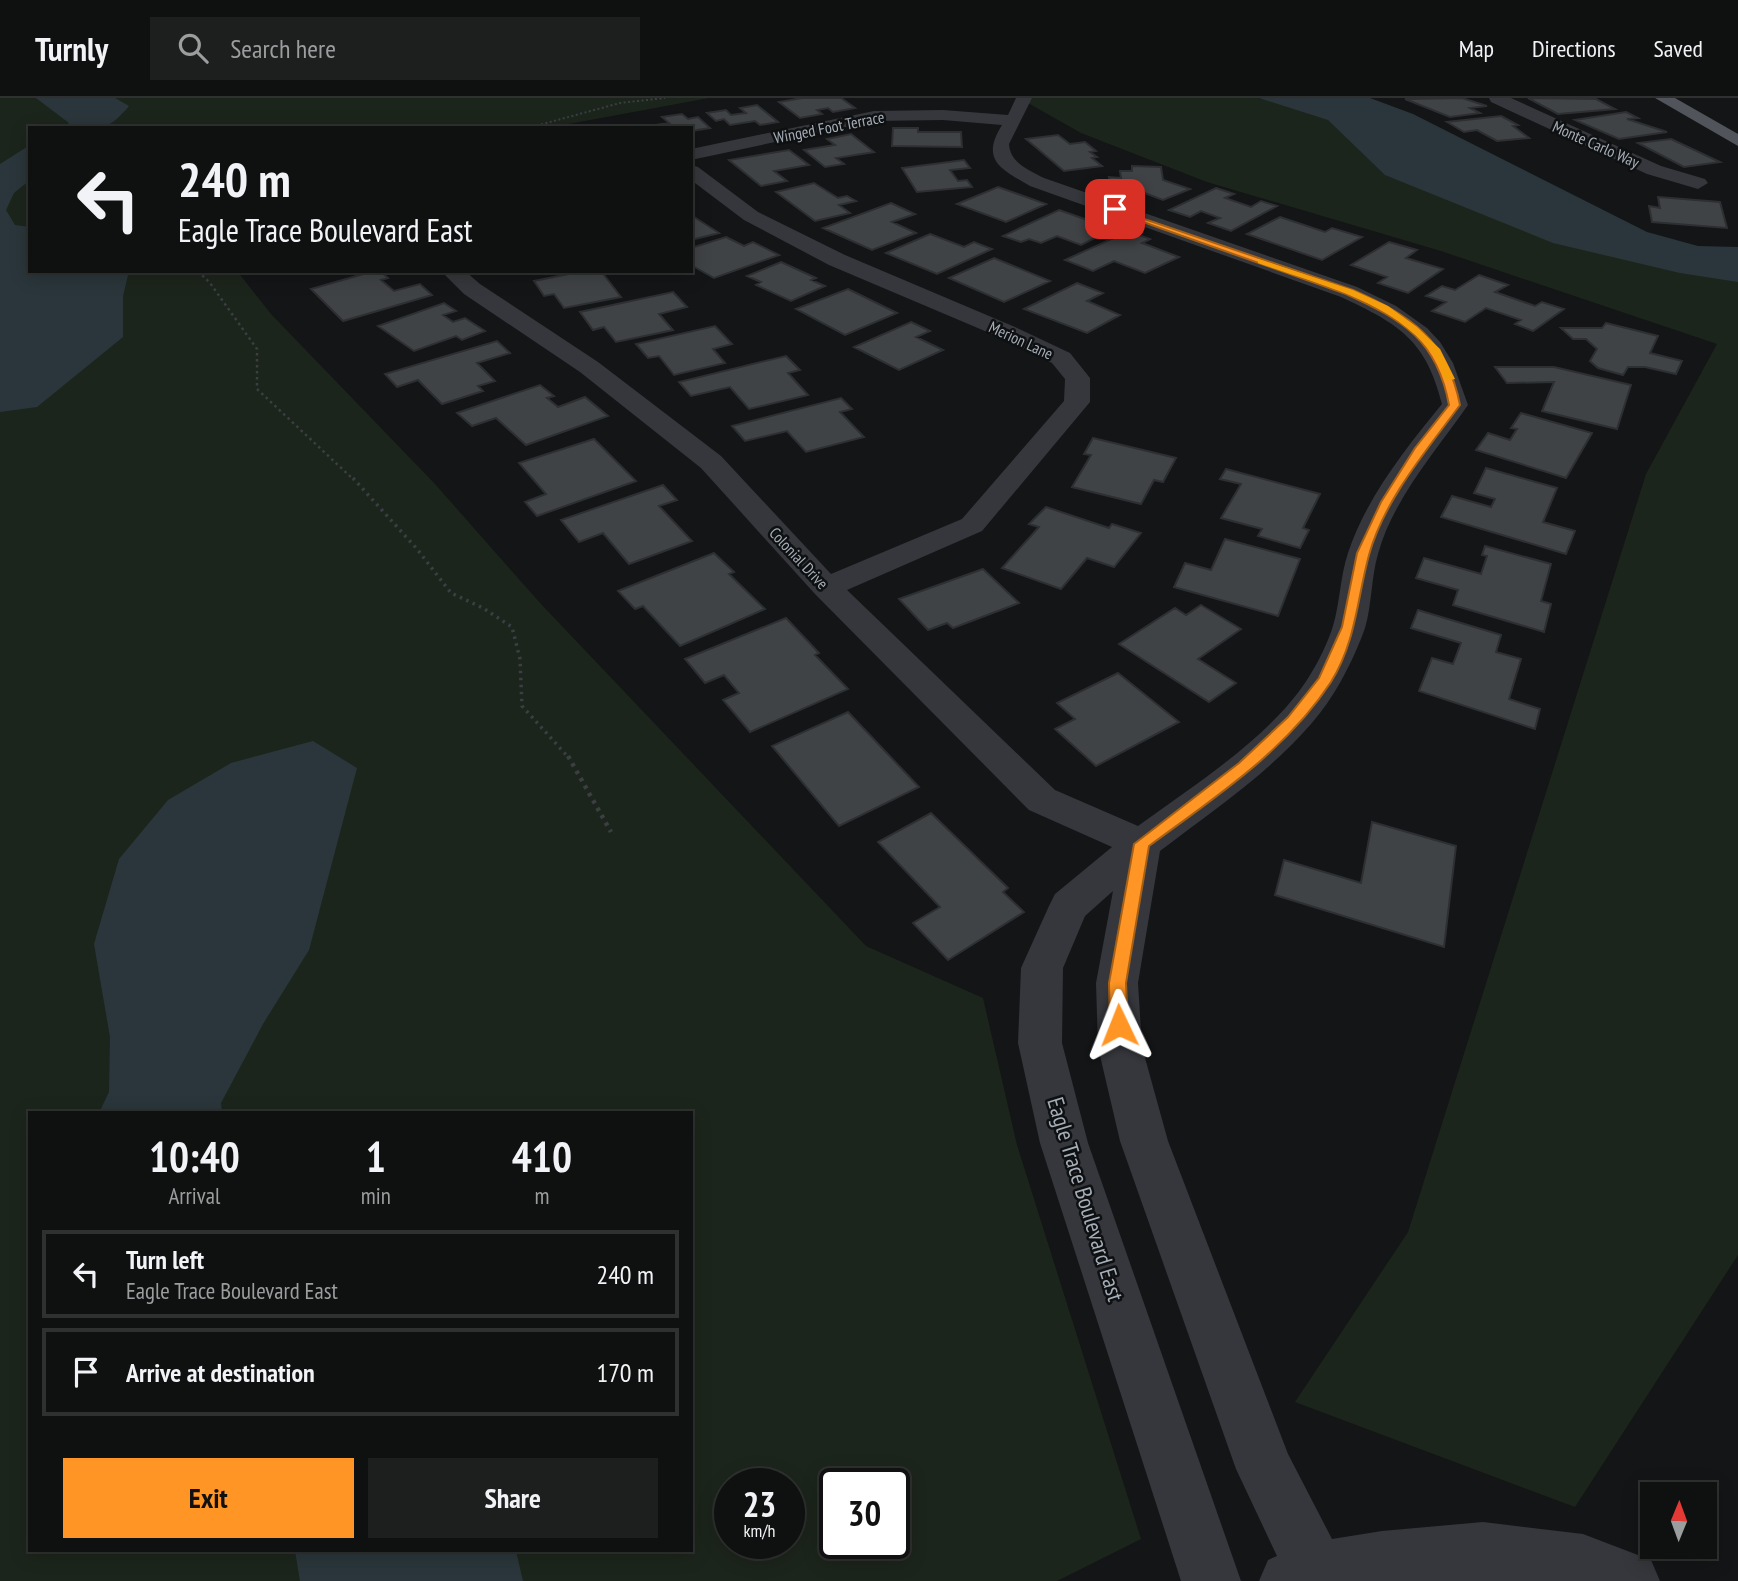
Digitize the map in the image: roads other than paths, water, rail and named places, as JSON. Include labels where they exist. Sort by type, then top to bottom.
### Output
[{"type":"main road","points":[[1663,98],[1738,141]]},
{"type":"main road","points":[[1693,98],[1738,124]]},
{"type":"street","name":"Monte Carlo Way","points":[[1497,98],[1654,170],[1698,183]]},
{"type":"street","name":"Winged Foot Terrace","points":[[693,155],[874,116],[943,115],[1017,109]]},
{"type":"street","name":"Eagle Trace Boulevard East","points":[[1017,109],[1000,142],[1001,156],[1013,170],[1037,182],[1349,292],[1384,308],[1414,329],[1436,351],[1449,376],[1455,405],[1419,450],[1387,502],[1363,553],[1349,627],[1325,680],[1293,721],[1244,767],[1142,844],[1069,905],[1042,968],[1040,1043],[1064,1143],[1211,1581]]},
{"type":"street","name":"Merion Lane","points":[[693,172],[751,216],[838,260],[1061,358],[1078,378],[1077,402],[972,525],[826,587]]},
{"type":"street","name":"Colonial Drive","points":[[454,273],[472,289],[589,367],[711,462],[826,587],[1042,800],[1142,844]]},
{"type":"street","points":[[1142,844],[1117,983],[1120,1047],[1144,1140],[1265,1469],[1309,1578],[1382,1560],[1483,1552],[1583,1564],[1630,1581]]}]
